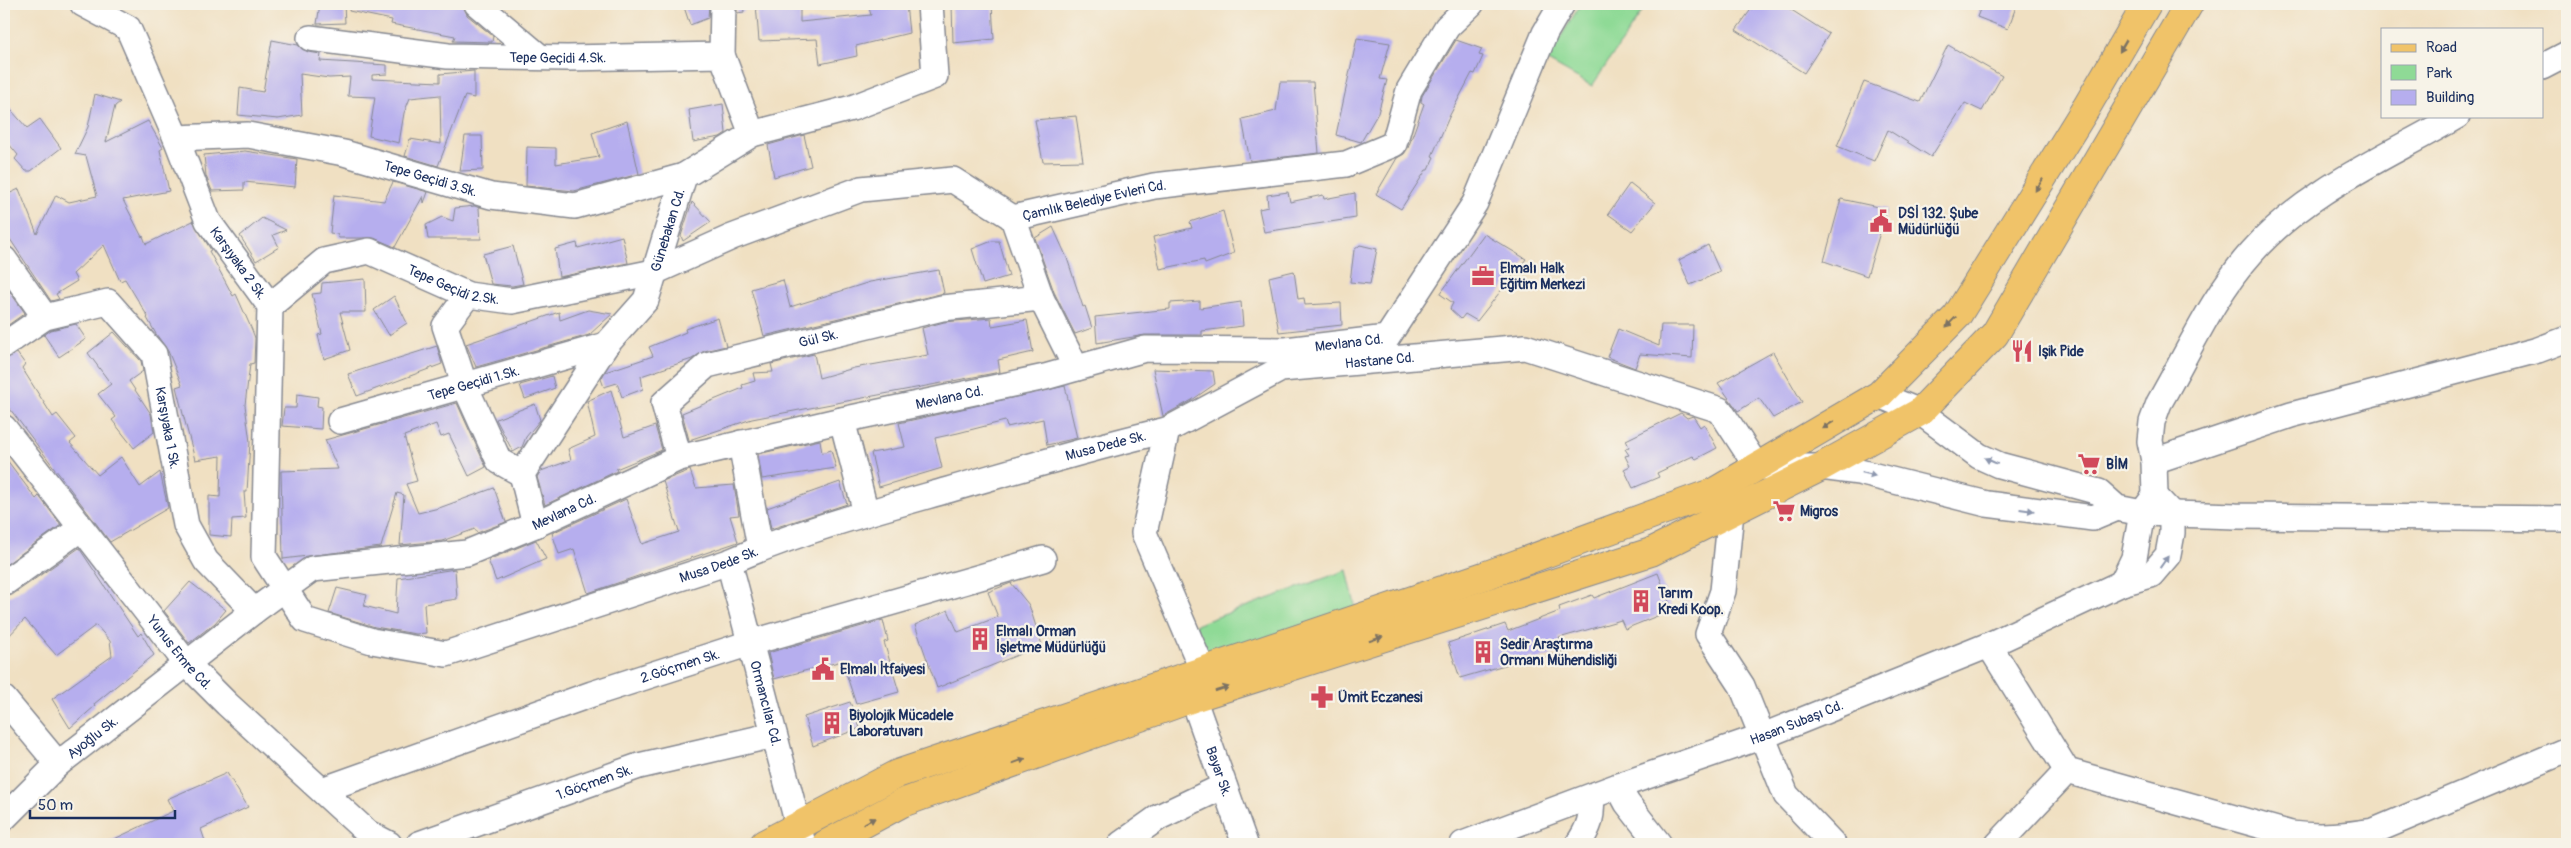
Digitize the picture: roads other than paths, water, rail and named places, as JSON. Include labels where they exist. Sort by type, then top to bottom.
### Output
[{"type":"main road","points":[[764,844],[801,835],[897,774],[1484,576],[1714,492],[1879,395],[1957,316],[2086,108],[2147,4]]},
{"type":"main road","points":[[826,844],[902,803],[1193,698],[1651,552],[1820,467],[1920,412],[1995,334],[2190,4]]},
{"type":"street","name":"Karşıyaka 2 Sk.","points":[[83,4],[128,28],[176,138],[208,221],[270,306],[264,557],[286,588]]},
{"type":"street","points":[[477,4],[540,57]]},
{"type":"street","points":[[723,4],[722,55],[752,134]]},
{"type":"street","name":"Günebakan Cd.","points":[[522,474],[606,345],[646,300],[684,176],[752,134],[852,108],[935,76],[930,4]]},
{"type":"street","name":"Çamlık Belediye Evleri Cd.","points":[[654,272],[732,237],[861,189],[953,180],[1013,218],[1154,186],[1346,164],[1394,144],[1409,90],[1446,27],[1471,4]]},
{"type":"street","name":"Mevlana Cd.","points":[[188,664],[254,610],[312,569],[467,553],[535,526],[679,458],[1076,368],[1145,349],[1284,359],[1387,338],[1475,202],[1545,33],[1562,4]]},
{"type":"street","name":"Tepe Geçidi 4.Sk.","points":[[310,38],[448,56],[722,55]]},
{"type":"street","points":[[2544,66],[2567,54]]},
{"type":"street","points":[[2122,583],[2136,552],[2148,504],[2154,461],[2150,441],[2152,422],[2159,403],[2228,282],[2252,252],[2276,227],[2332,186],[2453,118]]},
{"type":"street","name":"Tepe Geçidi 3.Sk.","points":[[176,138],[248,135],[344,153],[491,196],[575,206],[684,176]]},
{"type":"street","points":[[1013,218],[1041,298],[1076,368]]},
{"type":"street","name":"Tepe Geçidi 2.Sk.","points":[[270,306],[324,261],[369,250],[468,295],[512,301],[654,272]]},
{"type":"street","points":[[4,259],[44,317]]},
{"type":"street","points":[[468,295],[445,326],[465,386],[499,461],[522,474],[535,526]]},
{"type":"street","name":"Gül Sk.","points":[[679,458],[664,403],[707,366],[942,308],[1041,298]]},
{"type":"street","name":"Karşıyaka 1 Sk.","points":[[4,345],[44,317],[108,302],[154,354],[186,524],[206,562],[254,610]]},
{"type":"street","points":[[2154,461],[2291,415],[2538,350],[2567,340]]},
{"type":"street","name":"Tepe Geçidi 1.Sk.","points":[[340,422],[606,345]]},
{"type":"street","name":"Hastane Cd.","points":[[1167,430],[1284,359],[1525,348],[1720,410],[1757,467]]},
{"type":"street","points":[[1879,395],[1920,412],[1979,456],[2030,475],[2099,492],[2117,508]]},
{"type":"street","points":[[842,420],[866,513]]},
{"type":"street","name":"Yunus Emre Cd.","points":[[4,428],[80,529],[188,664],[227,704],[368,833],[389,844]]},
{"type":"street","points":[[1167,430],[1144,533],[1203,671]]},
{"type":"street","name":"Musa Dede Sk.","points":[[286,588],[305,620],[372,641],[446,654],[729,562],[760,548],[866,513],[1167,430]]},
{"type":"street","points":[[741,443],[760,548]]},
{"type":"street","points":[[1757,467],[1820,467],[1859,472],[1988,504],[2093,518],[2117,508],[2148,504],[2172,514],[2567,519]]},
{"type":"street","points":[[1731,512],[1723,591],[1708,634],[1742,686],[1786,795],[1833,844]]},
{"type":"street","name":"Hasan Subaşı Cd.","points":[[1464,844],[1618,786],[1763,736],[1989,645],[2122,583],[2151,575],[2164,563],[2172,544],[2172,514]]},
{"type":"street","points":[[4,583],[80,529]]},
{"type":"street","name":"2.Göçmen Sk.","points":[[322,790],[592,694],[750,644],[1043,559]]},
{"type":"street","name":"Ormancılar Cd.","points":[[729,562],[801,835]]},
{"type":"street","points":[[1989,645],[2067,771],[2290,839],[2342,836],[2374,830],[2567,750]]},
{"type":"street","name":"Ayoğlu Sk.","points":[[4,818],[58,764],[188,664]]},
{"type":"street","name":"Bayar Sk.","points":[[1193,698],[1245,844]]},
{"type":"street","points":[[4,699],[58,764]]},
{"type":"street","name":"1.Göçmen Sk.","points":[[419,844],[639,766],[774,735]]},
{"type":"street","points":[[1998,844],[2067,771]]},
{"type":"street","points":[[1121,844],[1159,817],[1224,786]]},
{"type":"street","points":[[1618,786],[1627,803],[1659,844]]},
{"type":"street","points":[[1578,844],[1587,831],[1593,813],[1591,797]]},
{"type":"place","name":"DSİ 132. Şube Müdürlüğü","points":[[1881,221]]},
{"type":"place","name":"Elmalı Halk Eğitim Merkezi","points":[[1483,276]]},
{"type":"place","name":"Işik Pide","points":[[2022,351]]},
{"type":"place","name":"BİM","points":[[2089,464]]},
{"type":"place","name":"Migros","points":[[1784,511]]},
{"type":"place","name":"Tarım Kredi Koop.","points":[[1641,601]]},
{"type":"place","name":"Elmalı Orman İşletme Müdürlüğü","points":[[980,639]]},
{"type":"place","name":"Sedir Araştırma Ormanı Mühendisliği","points":[[1483,652]]},
{"type":"place","name":"Elmalı İtfaiyesi","points":[[823,669]]},
{"type":"place","name":"Ümit Eczanesi","points":[[1322,697]]},
{"type":"place","name":"Biyolojik Mücadele Laboratuvarı","points":[[832,723]]}]
